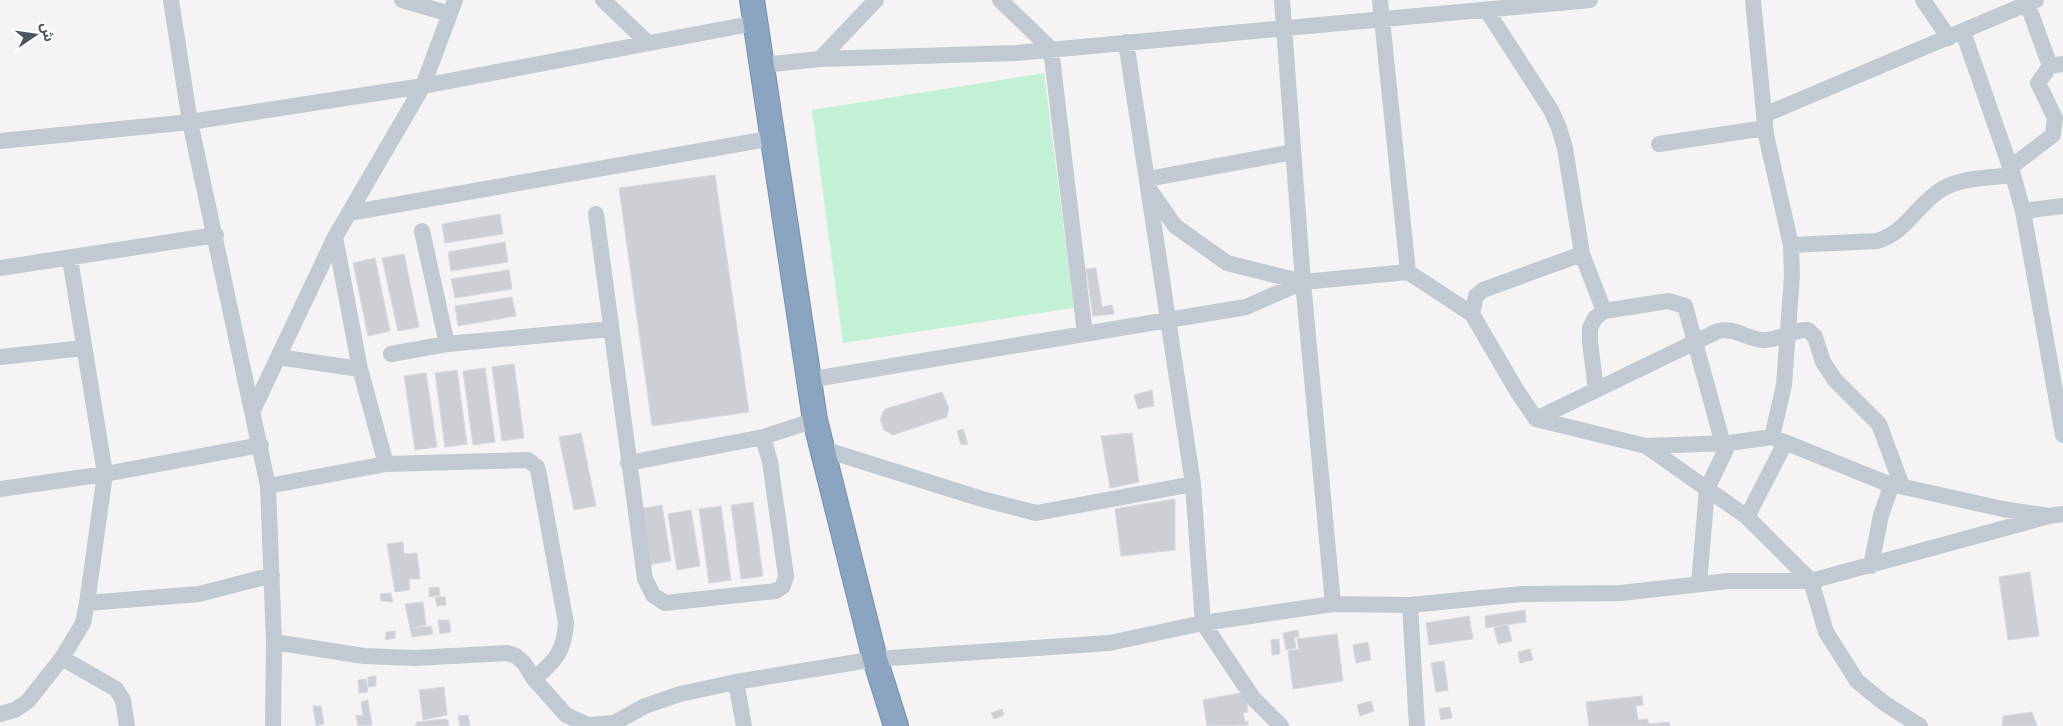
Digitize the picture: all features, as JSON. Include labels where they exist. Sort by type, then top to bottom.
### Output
[{"type":"highway","points":[[752,0],[815,420],[875,659],[896,726]]},
{"type":"street","points":[[170,0],[190,122],[261,445],[268,486],[274,642],[273,726]]},
{"type":"street","points":[[253,410],[335,237],[423,86],[452,7],[402,0]]},
{"type":"street","points":[[603,0],[647,42]]},
{"type":"street","points":[[820,58],[876,0]]},
{"type":"street","points":[[1000,0],[1050,49],[1085,334]]},
{"type":"street","points":[[1282,0],[1303,282],[1333,604]]},
{"type":"street","points":[[1380,0],[1408,272]]},
{"type":"street","points":[[763,64],[820,58],[1016,52],[1284,30],[1383,18],[1487,11],[1554,2],[1590,0]]},
{"type":"street","points":[[1923,0],[1956,35],[2010,166],[2023,211],[2063,435]]},
{"type":"street","points":[[1747,517],[1778,440],[1792,276],[1791,245],[1765,121],[1756,1]]},
{"type":"street","points":[[1659,144],[1765,121],[2030,1],[2057,65],[2038,83],[2055,118],[2052,134],[2010,166],[1980,179],[1943,189],[1926,202],[1905,225],[1888,238],[1877,241],[1791,245]]},
{"type":"street","points":[[1487,11],[1551,110],[1559,128],[1565,148],[1582,254],[1604,311]]},
{"type":"street","points":[[0,141],[190,122],[423,86],[755,23]]},
{"type":"street","points":[[1126,42],[1170,319],[1193,484],[1203,622],[1253,698],[1274,723]]},
{"type":"street","points":[[349,213],[773,138]]},
{"type":"street","points":[[1148,184],[1293,152]]},
{"type":"street","points":[[1148,184],[1176,226],[1227,263],[1303,282]]},
{"type":"street","points":[[2023,211],[2063,206]]},
{"type":"street","points":[[596,214],[645,579],[652,594],[665,603],[776,591],[783,586],[786,576],[770,462],[763,437]]},
{"type":"street","points":[[422,231],[447,344]]},
{"type":"street","points":[[0,268],[216,236]]},
{"type":"street","points":[[335,237],[360,369],[386,464]]},
{"type":"street","points":[[1472,314],[1476,296],[1483,290],[1582,254]]},
{"type":"street","points":[[0,714],[15,710],[28,701],[62,658],[83,623],[87,604],[105,474],[70,259]]},
{"type":"street","points":[[808,380],[1246,307],[1303,282],[1408,272],[1472,314],[1517,392],[1536,419],[1646,446],[1778,440],[1897,485],[2003,509],[2056,515]]},
{"type":"street","points":[[1596,390],[1590,328],[1595,318],[1604,311],[1668,302],[1685,306],[1726,443],[1707,489],[1699,584]]},
{"type":"street","points":[[391,354],[447,344],[610,329]]},
{"type":"street","points":[[1536,419],[1696,341],[1726,329],[1741,333],[1747,338],[1764,340],[1803,330],[1812,332],[1828,371],[1879,424],[1897,485],[1881,515],[1871,566]]},
{"type":"street","points":[[0,357],[84,348]]},
{"type":"street","points":[[278,357],[360,369]]},
{"type":"street","points":[[628,463],[763,437],[815,420]]},
{"type":"street","points":[[0,490],[105,474],[261,445]]},
{"type":"street","points":[[1646,446],[1747,517],[1811,581],[1826,632],[1857,681],[1884,703],[1920,726]]},
{"type":"street","points":[[823,449],[982,499],[1036,513],[1193,484]]},
{"type":"street","points":[[268,486],[386,464],[528,460],[537,467],[566,623],[565,642],[553,662],[534,679]]},
{"type":"street","points":[[274,642],[364,656],[416,658],[508,653],[516,656],[524,663],[534,679],[566,715],[588,725],[615,724],[645,706],[680,694],[736,682],[875,659],[1109,643],[1203,622],[1333,604],[1410,604],[1522,594],[1621,593],[1728,581],[1811,581],[2056,515]]},
{"type":"street","points":[[87,604],[198,594],[272,575]]},
{"type":"street","points":[[1410,604],[1418,726]]},
{"type":"street","points":[[62,658],[116,690],[123,700],[126,726]]},
{"type":"street","points":[[736,682],[744,726]]},
{"type":"green space","points":[[1044,73],[1074,308],[843,343],[812,110]]},
{"type":"building","points":[[715,175],[749,412],[652,426],[619,188]]},
{"type":"building","points":[[500,214],[503,234],[445,243],[442,224]]},
{"type":"building","points":[[505,242],[508,262],[451,271],[448,252]]},
{"type":"building","points":[[404,254],[419,327],[398,331],[382,258]]},
{"type":"building","points":[[375,258],[390,331],[368,336],[353,263]]},
{"type":"building","points":[[1096,268],[1102,307],[1112,305],[1114,314],[1093,316],[1086,269]]},
{"type":"building","points":[[509,270],[512,289],[455,298],[451,279]]},
{"type":"building","points":[[512,297],[516,316],[458,326],[455,306]]},
{"type":"building","points":[[514,364],[524,438],[502,441],[492,367]]},
{"type":"building","points":[[485,368],[495,442],[473,445],[463,371]]},
{"type":"building","points":[[457,370],[467,444],[445,447],[435,373]]},
{"type":"building","points":[[426,373],[437,447],[415,450],[404,376]]},
{"type":"building","points":[[1152,390],[1154,406],[1138,409],[1134,395]]},
{"type":"building","points":[[942,392],[949,408],[947,417],[893,435],[884,430],[880,419],[885,409]]},
{"type":"building","points":[[963,429],[968,444],[961,445],[957,431]]},
{"type":"building","points":[[581,433],[596,506],[574,510],[559,437]]},
{"type":"building","points":[[1132,433],[1139,482],[1110,488],[1101,436]]},
{"type":"building","points":[[1175,499],[1175,550],[1121,556],[1115,509]]},
{"type":"building","points":[[753,502],[763,576],[741,579],[731,505]]},
{"type":"building","points":[[662,505],[671,561],[647,565],[639,509]]},
{"type":"building","points":[[721,506],[731,580],[709,583],[699,509]]},
{"type":"building","points":[[691,510],[700,566],[677,570],[668,514]]},
{"type":"building","points":[[403,542],[404,554],[417,553],[420,579],[409,579],[410,590],[395,592],[387,544]]},
{"type":"building","points":[[2030,572],[2039,636],[2008,640],[1999,577]]},
{"type":"building","points":[[439,587],[440,595],[429,597],[429,588]]},
{"type":"building","points":[[391,593],[393,602],[381,601],[380,594]]},
{"type":"building","points":[[435,597],[445,597],[446,605],[437,606]]},
{"type":"building","points":[[423,602],[426,625],[410,628],[405,604]]},
{"type":"building","points":[[1525,610],[1526,622],[1486,628],[1485,616]]},
{"type":"building","points":[[1469,616],[1473,639],[1429,645],[1426,623]]},
{"type":"building","points":[[438,620],[449,620],[451,632],[440,634]]},
{"type":"building","points":[[1508,625],[1512,641],[1498,644],[1494,628]]},
{"type":"building","points":[[431,626],[433,634],[412,637],[410,628]]},
{"type":"building","points":[[1298,630],[1299,637],[1294,637],[1296,648],[1286,650],[1283,633]]},
{"type":"building","points":[[395,631],[395,638],[385,640],[386,632]]},
{"type":"building","points":[[1337,634],[1343,681],[1293,689],[1288,651],[1299,649],[1297,639]]},
{"type":"building","points":[[1279,639],[1280,654],[1272,655],[1271,640]]},
{"type":"building","points":[[1368,642],[1371,660],[1356,663],[1353,645]]},
{"type":"building","points":[[1530,649],[1533,660],[1520,663],[1518,652]]},
{"type":"building","points":[[1444,661],[1448,690],[1436,692],[1431,663]]},
{"type":"building","points":[[376,676],[376,686],[368,687],[368,677]]},
{"type":"building","points":[[366,679],[368,692],[359,693],[358,680]]},
{"type":"building","points":[[444,687],[447,715],[423,720],[419,690]]},
{"type":"building","points":[[1245,692],[1248,712],[1243,713],[1245,722],[1248,721],[1248,725],[1207,726],[1203,700]]},
{"type":"building","points":[[1642,696],[1643,705],[1636,706],[1638,720],[1647,719],[1649,724],[1669,722],[1670,726],[1589,726],[1586,702]]},
{"type":"building","points":[[368,700],[372,725],[358,726],[356,715],[363,716],[361,702]]},
{"type":"building","points":[[1371,701],[1374,711],[1360,716],[1357,705]]},
{"type":"building","points":[[313,706],[321,706],[324,724],[316,726]]},
{"type":"building","points":[[1450,707],[1452,718],[1441,720],[1439,709]]},
{"type":"building","points":[[1002,709],[1004,715],[994,719],[991,713]]},
{"type":"building","points":[[2032,712],[2037,726],[2002,726],[2003,716]]},
{"type":"building","points":[[468,715],[470,726],[460,726],[458,716]]},
{"type":"building","points":[[448,720],[449,726],[415,726],[417,722]]}]
